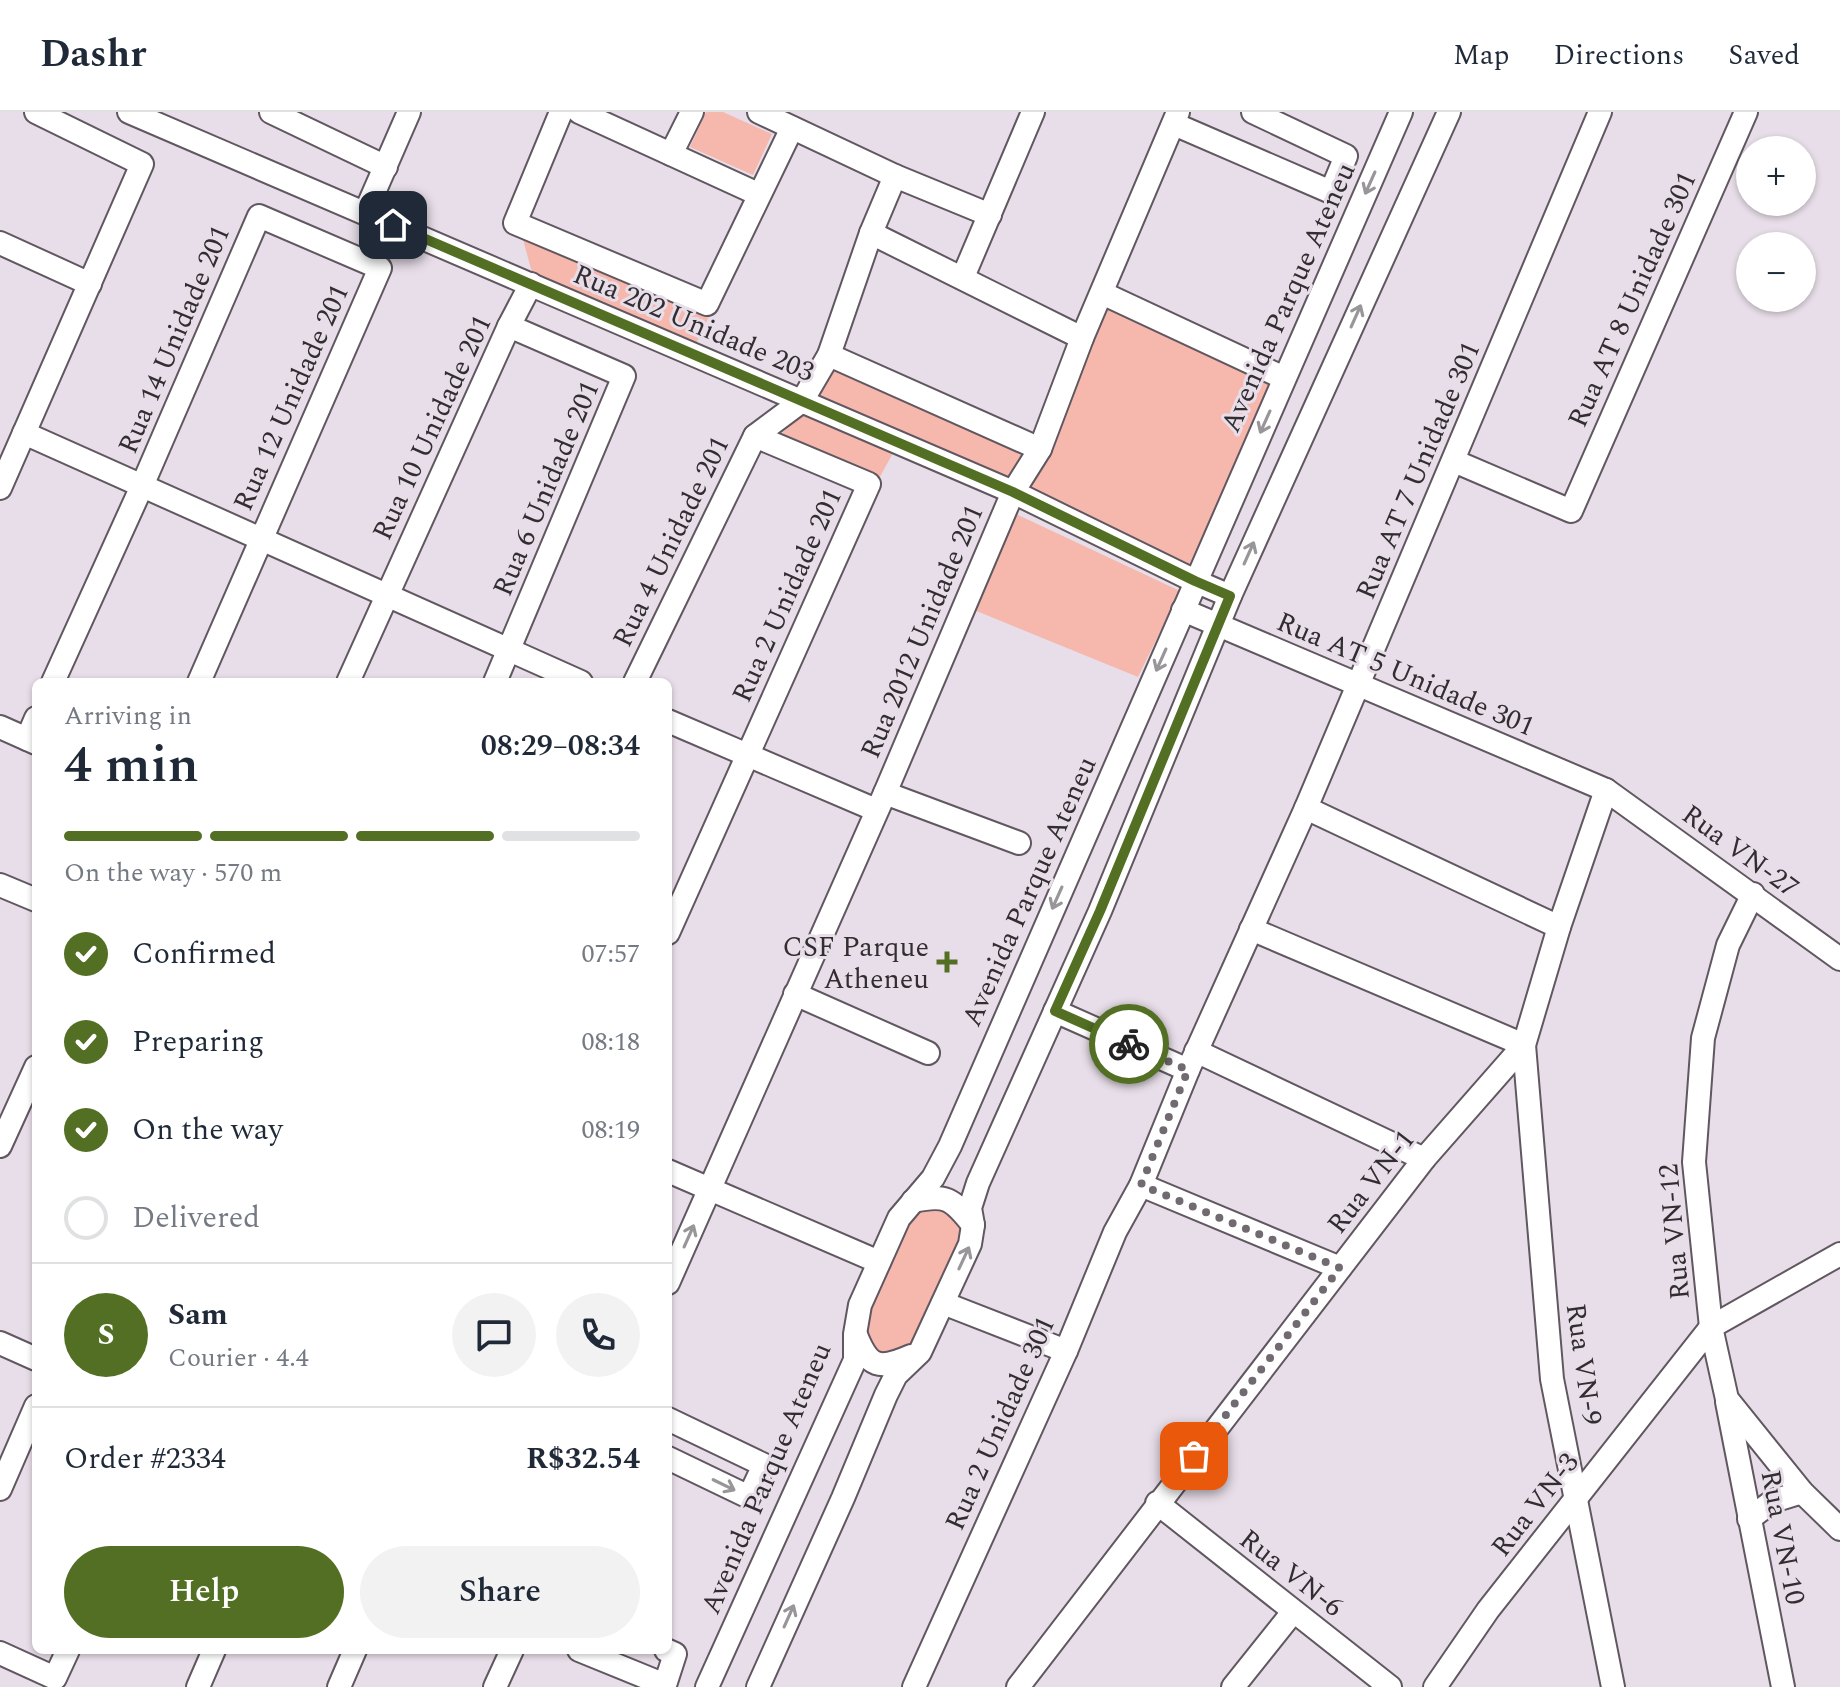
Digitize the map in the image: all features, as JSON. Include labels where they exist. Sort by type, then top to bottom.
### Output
[{"type":"street","points":[[0,488],[142,164],[36,112]]},
{"type":"street","name":"Rua 202 Unidade 203","points":[[129,112],[1013,492],[1230,596]]},
{"type":"street","points":[[271,112],[386,167]]},
{"type":"street","points":[[365,213],[409,112]]},
{"type":"street","points":[[561,112],[515,223],[707,304],[792,128]]},
{"type":"street","points":[[579,112],[758,194]]},
{"type":"street","points":[[671,154],[692,112]]},
{"type":"street","points":[[759,112],[895,176],[990,215]]},
{"type":"street","points":[[963,277],[1033,112]]},
{"type":"street","points":[[1176,118],[1331,192],[1346,156],[1253,112]]},
{"type":"street","name":"Avenida Parque Ateneu","points":[[707,1687],[855,1360],[860,1305],[899,1218],[933,1178],[950,1146],[1401,112]]},
{"type":"street","points":[[758,1687],[886,1395],[896,1375],[920,1352],[970,1244],[973,1225],[970,1208],[978,1183],[1100,911],[1230,596],[1449,112]]},
{"type":"street","name":"Rua AT 7 Unidade 301","points":[[1141,1185],[1192,1060],[1359,685],[1600,112]]},
{"type":"street","name":"Rua AT 8 Unidade 301","points":[[1454,461],[1571,511],[1746,112]]},
{"type":"street","name":"Rua 2012 Unidade 201","points":[[672,1274],[1013,492],[1040,449],[1082,338],[1176,118]]},
{"type":"street","name":"Rua 14 Unidade 201","points":[[55,678],[142,486],[276,175]]},
{"type":"street","name":"Rua 202 Unidade 203","points":[[802,401],[829,355],[871,233],[895,176]]},
{"type":"street","name":"Rua 12 Unidade 201","points":[[201,678],[380,268],[264,206]]},
{"type":"street","points":[[871,233],[1082,338]]},
{"type":"street","points":[[0,243],[90,284]]},
{"type":"street","name":"Rua 10 Unidade 201","points":[[350,678],[509,326],[531,284]]},
{"type":"street","points":[[1102,293],[1284,378]]},
{"type":"street","name":"Rua 6 Unidade 201","points":[[497,678],[624,376],[509,326]]},
{"type":"street","points":[[829,355],[1040,449]]},
{"type":"street","name":"Rua 4 Unidade 201","points":[[637,678],[755,436],[802,401]]},
{"type":"street","points":[[24,433],[142,486]]},
{"type":"street","name":"Rua 2 Unidade 201","points":[[672,924],[869,484],[755,436]]},
{"type":"street","name":"Rua 14 Unidade 201","points":[[142,486],[260,539]]},
{"type":"street","name":"Rua 12 Unidade 201","points":[[260,539],[387,595]]},
{"type":"street","points":[[387,595],[572,678]]},
{"type":"street","name":"Rua AT 5 Unidade 301","points":[[1183,610],[1606,790]]},
{"type":"street","points":[[672,723],[746,756]]},
{"type":"street","points":[[0,727],[32,733]]},
{"type":"street","name":"Rua 2012 Unidade 201","points":[[746,756],[880,802],[1019,843]]},
{"type":"street","name":"Rua VN-27","points":[[1606,790],[1840,959]]},
{"type":"street","name":"Rua VN-1","points":[[1018,1687],[1424,1159],[1524,1045],[1559,927],[1606,790]]},
{"type":"street","points":[[1306,808],[1559,927]]},
{"type":"street","points":[[0,885],[32,898]]},
{"type":"street","name":"Rua VN-12","points":[[1753,894],[1728,945],[1703,1038],[1694,1162],[1711,1327],[1727,1399],[1802,1492],[1840,1529]]},
{"type":"street","points":[[1251,929],[1524,1045]]},
{"type":"street","points":[[795,994],[928,1053]]},
{"type":"street","points":[[1055,1011],[1192,1060],[1424,1159]]},
{"type":"street","name":"Rua VN-9","points":[[1524,1045],[1552,1379],[1613,1687]]},
{"type":"street","points":[[0,1146],[32,1076]]},
{"type":"street","points":[[672,1173],[879,1262]]},
{"type":"street","points":[[1141,1185],[1340,1268]]},
{"type":"street","name":"Rua 2 Unidade 301","points":[[914,1687],[1066,1351],[1115,1232],[1141,1185]]},
{"type":"street","points":[[913,1201],[938,1196],[958,1206],[973,1225]]},
{"type":"street","name":"Rua VN-3","points":[[1435,1687],[1488,1610],[1711,1327],[1840,1254]]},
{"type":"street","points":[[943,1303],[1066,1351]]},
{"type":"street","points":[[855,1334],[863,1354],[873,1363],[889,1365],[920,1352]]},
{"type":"street","points":[[0,1343],[32,1357]]},
{"type":"street","name":"Rua VN-10","points":[[1727,1399],[1783,1687]]},
{"type":"street","points":[[0,1489],[32,1415]]},
{"type":"street","points":[[672,1421],[764,1465],[749,1497],[672,1460]]},
{"type":"street","points":[[1749,1519],[1773,1501],[1802,1492]]},
{"type":"street","name":"Rua VN-6","points":[[1157,1503],[1390,1687]]},
{"type":"street","points":[[1233,1687],[1293,1612]]},
{"type":"street","points":[[0,1653],[55,1678],[66,1654]]},
{"type":"street","points":[[589,1654],[665,1685],[675,1654],[672,1653]]},
{"type":"street","points":[[198,1687],[212,1654]]},
{"type":"street","points":[[339,1687],[353,1654]]},
{"type":"street","points":[[495,1687],[510,1654]]},
{"type":"shaded area","points":[[706,112],[723,112],[772,134],[753,175],[690,147]]},
{"type":"shaded area","points":[[520,228],[712,310],[695,346],[535,284]]},
{"type":"shaded area","points":[[1105,304],[1275,383],[1190,570],[1022,493]]},
{"type":"shaded area","points":[[832,365],[1028,449],[1011,482],[811,400]]},
{"type":"shaded area","points":[[804,412],[893,453],[877,482],[776,439]]},
{"type":"shaded area","points":[[1014,513],[1180,591],[1138,677],[974,610]]},
{"type":"shaded area","points":[[928,1207],[951,1215],[964,1235],[916,1348],[882,1358],[860,1331],[913,1214]]},
{"type":"way so far","points":[[1129,1044],[1188,1070],[1141,1185],[1340,1268],[1194,1456]]},
{"type":"place","name":"CSF Parque Atheneu","points":[[947,962]]},
{"type":"route","points":[[393,225],[1013,492],[1230,596],[1100,911],[1055,1011],[1129,1044]]}]
